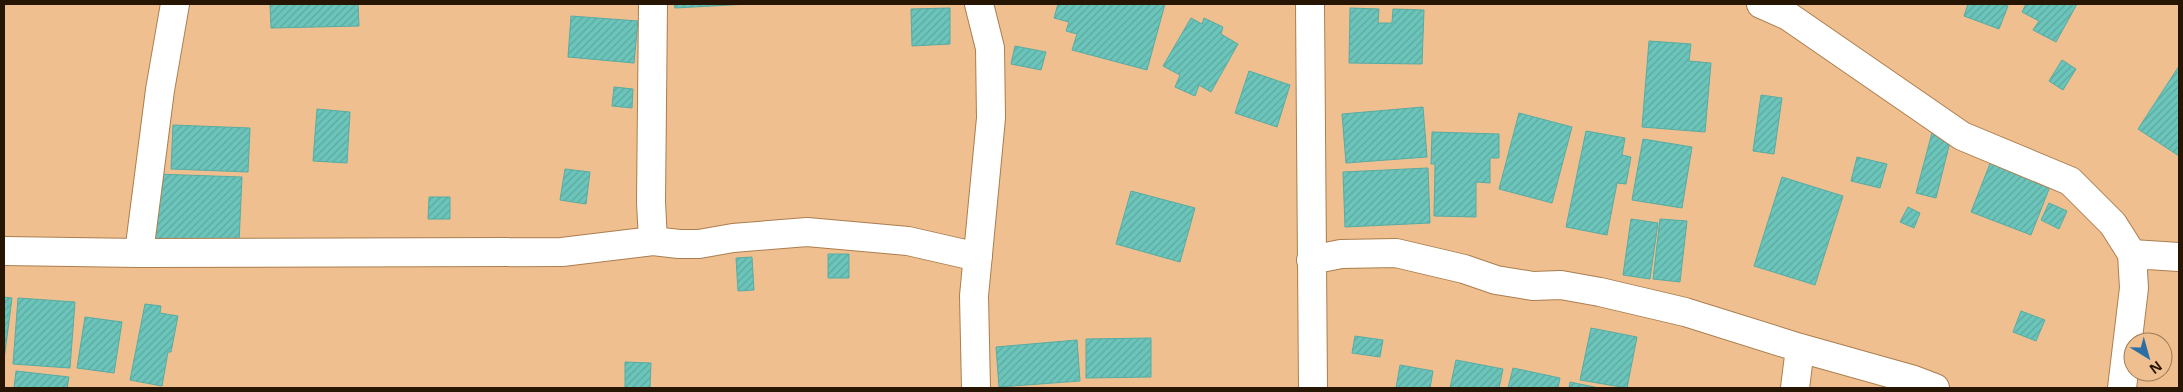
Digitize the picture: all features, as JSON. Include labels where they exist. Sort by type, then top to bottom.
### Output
[{"type":"street","points":[[139,254],[160,90],[174,4]]},
{"type":"street","points":[[653,4],[651,202],[653,240]]},
{"type":"street","points":[[976,388],[974,296],[991,118],[990,48],[979,4]]},
{"type":"street","points":[[1310,4],[1313,388]]},
{"type":"street","points":[[1762,4],[1788,16],[1962,136],[2070,181],[2113,224],[2132,254],[2134,288],[2122,388]]},
{"type":"street","points":[[4,251],[139,254],[562,252],[653,240],[679,244],[698,244],[734,238],[807,232],[908,241],[978,257]]},
{"type":"street","points":[[1311,260],[1340,254],[1396,253],[1464,269],[1496,280],[1533,286],[1561,285],[1685,312],[1936,388]]},
{"type":"street","points":[[2132,254],[2179,257]]},
{"type":"street","points":[[1795,388],[1800,348]]},
{"type":"building","points":[[270,4],[358,4],[359,26],[271,28]]},
{"type":"building","points":[[674,4],[749,4],[675,8]]},
{"type":"building","points":[[1058,4],[1165,4],[1147,70],[1072,50],[1077,34],[1066,31],[1069,22],[1054,18]]},
{"type":"building","points":[[1968,4],[2002,4],[2008,6],[1999,29],[1964,16]]},
{"type":"building","points":[[2026,4],[2077,4],[2056,42],[2033,30],[2039,21],[2022,12]]},
{"type":"building","points":[[950,8],[950,44],[912,46],[911,9]]},
{"type":"building","points":[[1350,8],[1379,9],[1378,23],[1392,23],[1393,9],[1424,10],[1422,64],[1349,63]]},
{"type":"building","points":[[571,16],[638,21],[634,63],[568,57]]},
{"type":"building","points":[[1191,18],[1202,24],[1204,18],[1223,27],[1221,34],[1238,44],[1211,92],[1199,85],[1195,96],[1175,87],[1180,75],[1163,66]]},
{"type":"building","points":[[1649,41],[1691,44],[1689,61],[1711,63],[1705,132],[1642,127]]},
{"type":"building","points":[[1015,46],[1046,52],[1041,70],[1011,64]]},
{"type":"building","points":[[2062,60],[2076,69],[2063,90],[2049,81]]},
{"type":"building","points":[[2179,66],[2179,156],[2138,129]]},
{"type":"building","points":[[1249,71],[1290,85],[1277,127],[1235,113]]},
{"type":"building","points":[[614,87],[633,89],[632,108],[612,106]]},
{"type":"building","points":[[1761,95],[1782,98],[1774,154],[1753,151]]},
{"type":"building","points":[[1423,107],[1427,157],[1346,163],[1342,114]]},
{"type":"building","points":[[317,109],[350,112],[347,163],[313,161]]},
{"type":"building","points":[[1519,113],[1572,127],[1552,203],[1499,189]]},
{"type":"building","points":[[173,125],[250,128],[248,172],[171,169]]},
{"type":"building","points":[[1933,129],[1952,134],[1936,198],[1916,193]]},
{"type":"building","points":[[1586,131],[1625,138],[1622,155],[1631,157],[1626,184],[1617,183],[1607,235],[1566,227]]},
{"type":"building","points":[[1432,132],[1499,134],[1499,158],[1490,158],[1490,183],[1476,182],[1476,217],[1434,216],[1435,164],[1431,164]]},
{"type":"building","points":[[1643,139],[1692,147],[1682,208],[1632,200]]},
{"type":"building","points":[[1857,157],[1887,164],[1880,188],[1851,181]]},
{"type":"building","points":[[1991,161],[2051,184],[2031,235],[1971,212]]},
{"type":"building","points":[[1428,168],[1430,223],[1345,227],[1343,172]]},
{"type":"building","points":[[565,169],[590,172],[586,204],[560,200]]},
{"type":"building","points":[[156,174],[242,177],[239,243],[153,239]]},
{"type":"building","points":[[1782,177],[1843,196],[1815,285],[1754,266]]},
{"type":"building","points":[[1131,191],[1195,208],[1180,262],[1116,244]]},
{"type":"building","points":[[429,197],[450,197],[450,219],[428,219]]},
{"type":"building","points":[[2049,203],[2067,211],[2059,229],[2041,220]]},
{"type":"building","points":[[1908,207],[1920,213],[1914,228],[1900,222]]},
{"type":"building","points":[[1631,219],[1658,223],[1650,279],[1623,275]]},
{"type":"building","points":[[1660,219],[1687,221],[1680,282],[1653,279]]},
{"type":"building","points":[[828,254],[849,254],[849,278],[828,278]]},
{"type":"building","points":[[752,257],[754,290],[738,291],[736,258]]},
{"type":"building","points":[[4,297],[12,298],[4,360]]},
{"type":"building","points":[[18,298],[75,302],[70,368],[13,364]]},
{"type":"building","points":[[145,304],[161,306],[160,313],[178,316],[171,352],[168,352],[162,386],[130,380]]},
{"type":"building","points":[[2021,311],[2045,320],[2036,341],[2013,332]]},
{"type":"building","points":[[85,317],[122,322],[114,373],[77,368]]},
{"type":"building","points":[[1591,328],[1637,337],[1627,388],[1580,380]]},
{"type":"building","points":[[1355,336],[1383,340],[1380,357],[1352,353]]},
{"type":"building","points":[[1151,338],[1151,377],[1086,378],[1086,339]]},
{"type":"building","points":[[1077,340],[1080,381],[999,387],[996,347]]},
{"type":"building","points":[[1456,360],[1503,369],[1499,388],[1450,388]]},
{"type":"building","points":[[625,362],[651,363],[650,388],[625,388]]},
{"type":"building","points":[[1400,365],[1433,371],[1430,388],[1396,388]]},
{"type":"building","points":[[1513,368],[1560,378],[1558,388],[1508,388]]},
{"type":"building","points":[[16,371],[69,377],[67,388],[14,388]]},
{"type":"building","points":[[1570,382],[1599,388],[1569,388]]}]
